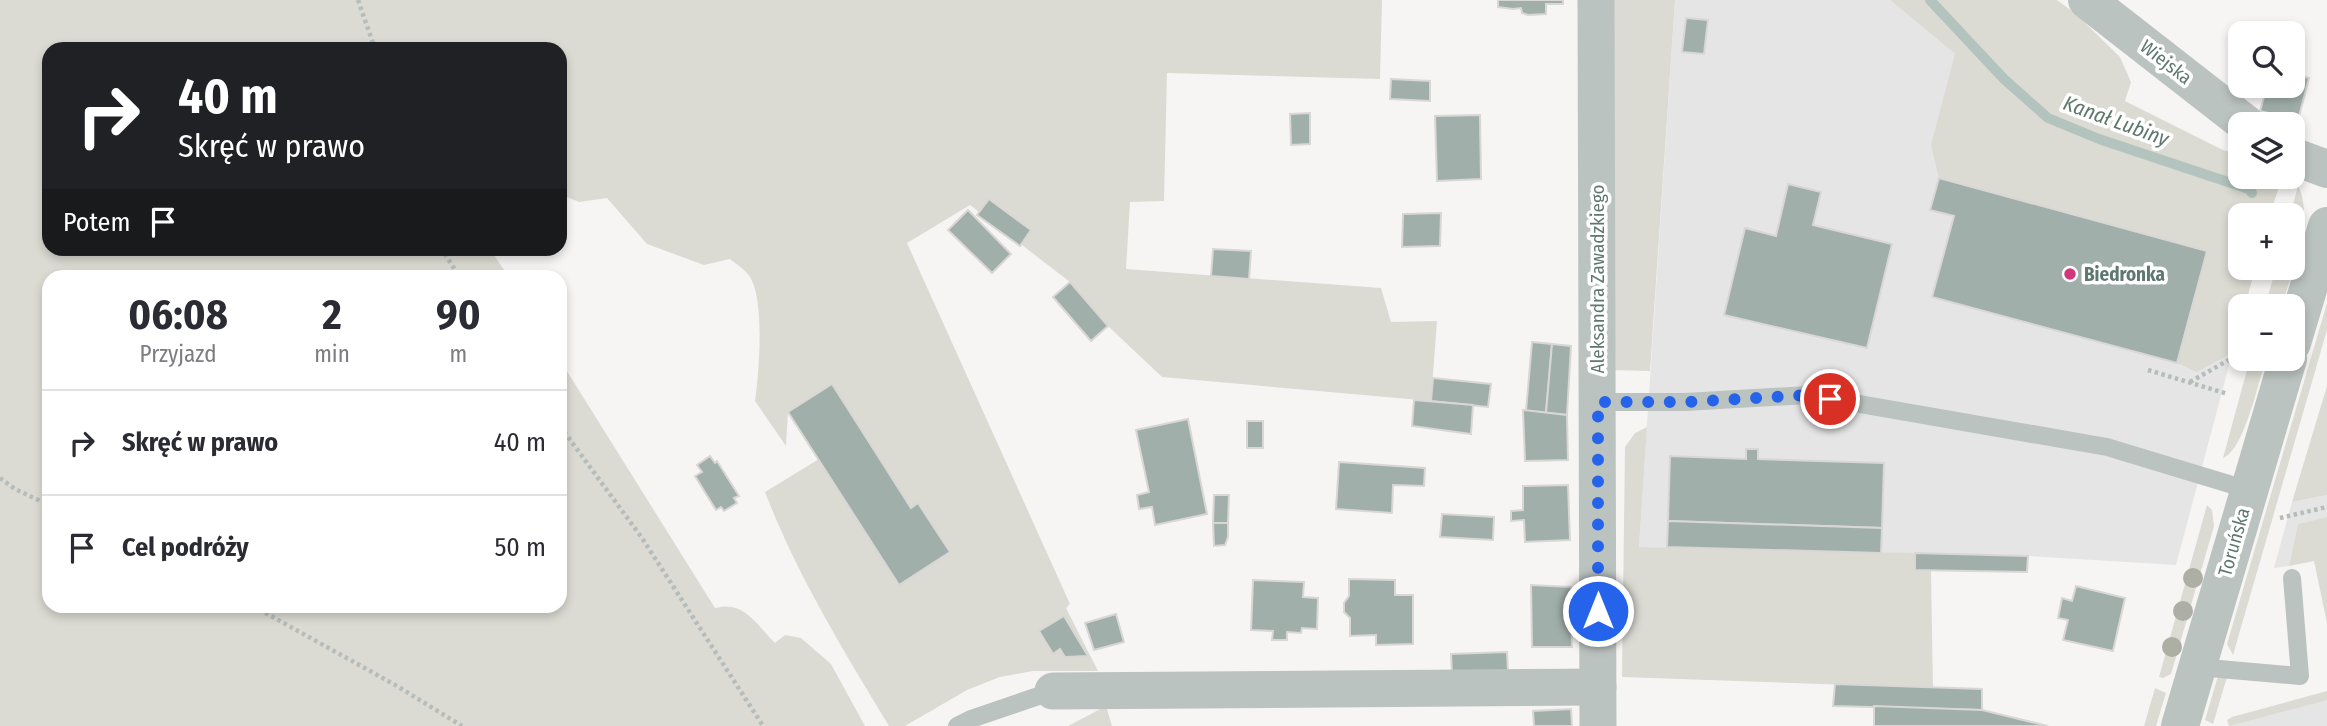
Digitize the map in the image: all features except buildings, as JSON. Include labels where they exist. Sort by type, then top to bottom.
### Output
[{"type":"street","name":"Aleksandra Zawadzkiego","points":[[1596,0],[1598,726]]},
{"type":"street","name":"Wiejska","points":[[2087,0],[2231,112]]},
{"type":"street","points":[[2305,161],[2327,169]]},
{"type":"street","points":[[2305,300],[2327,226]]},
{"type":"street","name":"Toruńska","points":[[2180,726],[2284,371]]},
{"type":"street","points":[[1053,691],[1598,687]]},
{"type":"lane","points":[[1598,402],[1685,402],[1808,395],[2107,447],[2249,491]]},
{"type":"lane","points":[[2197,667],[2300,676],[2292,578]]},
{"type":"lane","points":[[957,726],[1053,691]]},
{"type":"path","points":[[358,0],[373,42]]},
{"type":"path","points":[[2190,382],[2228,360]]},
{"type":"path","points":[[2148,370],[2228,394]]},
{"type":"path","points":[[567,436],[642,538],[762,726]]},
{"type":"path","points":[[0,478],[15,489],[42,502]]},
{"type":"path","points":[[2280,519],[2327,507]]},
{"type":"path","points":[[266,613],[397,686],[462,726]]},
{"type":"shaded area","points":[[0,0],[1382,0],[1380,79],[1167,73],[1164,201],[1130,202],[1126,269],[1381,288],[1391,322],[1437,321],[1431,401],[1162,377],[1108,326],[1070,282],[970,205],[907,243],[1070,604],[1066,608],[1098,671],[1033,671],[1000,677],[967,690],[905,726],[889,726],[806,582],[765,492],[819,459],[950,551],[919,503],[911,508],[832,384],[788,412],[786,446],[755,401],[759,356],[758,303],[750,277],[743,270],[730,259],[704,265],[647,244],[607,198],[579,202],[567,197],[567,42],[42,42],[42,256],[495,256],[504,270],[42,270],[42,613],[567,613],[567,371],[715,608],[734,607],[749,615],[775,643],[785,635],[801,638],[831,664],[865,726],[0,726]]},
{"type":"shaded area","points":[[1611,0],[1675,0],[1650,371],[1610,370]]},
{"type":"shaded area","points":[[1675,0],[1890,0],[1955,54],[2228,259],[2228,280],[2252,280],[2248,294],[2228,294],[2228,369],[2176,565],[2028,556],[1639,547]]},
{"type":"shaded area","points":[[1890,0],[2057,0],[2076,14],[2120,57],[2131,82],[2125,101],[2228,151],[2228,189],[2278,189],[2274,203],[2228,203],[2228,280],[2252,280],[2248,294],[2228,294],[2228,355],[2197,372],[2177,363],[2207,251],[1939,178],[1931,145],[1955,54]]},
{"type":"shaded area","points":[[2297,189],[2299,189],[2303,203],[2293,203]]},
{"type":"shaded area","points":[[2273,280],[2290,280],[2286,294],[2268,294]]},
{"type":"shaded area","points":[[2327,303],[2327,330],[2233,655],[2227,644]]},
{"type":"shaded area","points":[[2247,371],[2263,371],[2238,443],[2231,453],[2223,458]]},
{"type":"shaded area","points":[[2327,386],[2327,495],[2292,502]]},
{"type":"shaded area","points":[[1647,427],[1639,547],[1915,553],[1915,570],[1931,571],[1933,688],[1622,677],[1625,447],[1635,433]]},
{"type":"shaded area","points":[[2327,495],[2327,517],[2298,524],[2289,566],[2274,568],[2292,502]]},
{"type":"shaded area","points":[[2207,505],[2212,510],[2214,526],[2171,674],[2159,677]]},
{"type":"shaded area","points":[[2327,517],[2327,623],[2314,561],[2289,566],[2298,524]]},
{"type":"shaded area","points":[[2227,677],[2213,724],[2205,720],[2217,679]]},
{"type":"shaded area","points":[[2155,688],[2166,693],[2156,726],[2144,726]]},
{"type":"shaded area","points":[[2327,691],[2327,700],[2229,726],[2227,720],[2232,717]]},
{"type":"shaded area","points":[[2327,697],[2327,726],[2229,726],[2232,717]]},
{"type":"shaded area","points":[[1106,706],[1112,726],[1068,726]]},
{"type":"waterway","name":"Kanał Lubiny","points":[[1930,0],[2004,79],[2048,118],[2099,139],[2249,189],[2252,193]]},
{"type":"place","name":"Biedronka","points":[[2070,274]]},
{"type":"route","points":[[1598,611],[1598,402],[1685,402],[1808,395],[1830,399]]}]
